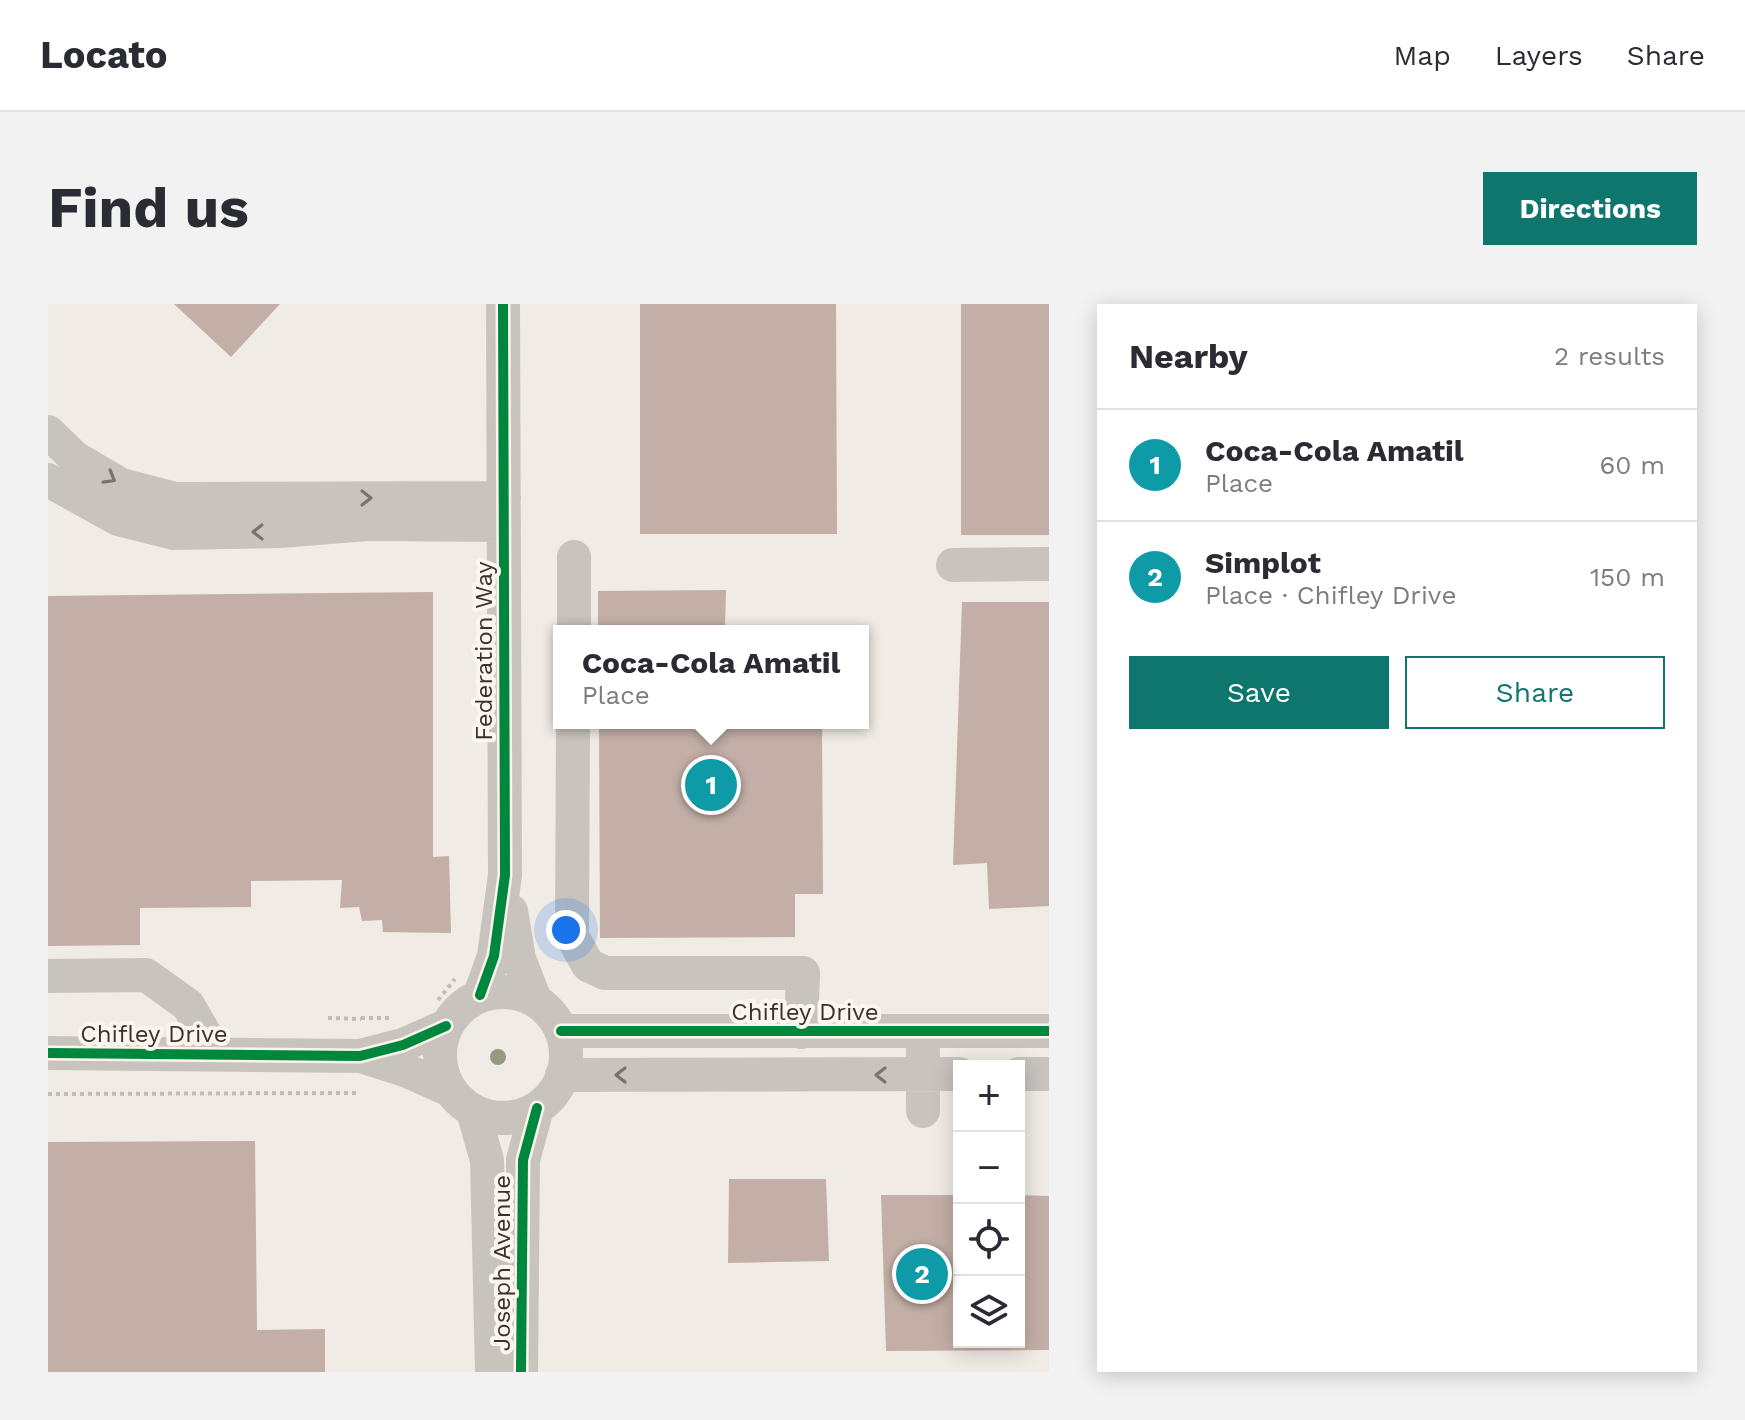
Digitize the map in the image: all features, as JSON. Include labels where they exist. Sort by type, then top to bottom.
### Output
[{"type":"street","name":"Federation Way","points":[[469,985],[494,956],[505,875],[503,304]]},
{"type":"street","points":[[48,432],[75,458],[121,485],[175,499],[504,511]]},
{"type":"street","points":[[48,480],[118,519],[174,533],[280,531],[504,511]]},
{"type":"street","points":[[574,557],[574,625]]},
{"type":"street","points":[[953,565],[1049,564]]},
{"type":"street","points":[[573,729],[572,936],[588,965],[605,973],[803,973],[801,1032]]},
{"type":"street","name":"Federation Way","points":[[505,875],[519,959],[535,1000]]},
{"type":"street","points":[[48,976],[146,975],[188,1005],[216,1054]]},
{"type":"street","points":[[469,985],[535,1000],[551,1014],[561,1031],[566,1061],[562,1075],[552,1094],[537,1108],[522,1115],[489,1117],[461,1100],[441,1070],[438,1016],[455,1013],[466,1003],[469,985]]},
{"type":"street","name":"Chifley Drive","points":[[48,1053],[360,1056],[403,1045],[438,1016]]},
{"type":"street","name":"Chifley Drive","points":[[561,1031],[1049,1031]]},
{"type":"street","points":[[923,1111],[924,1032]]},
{"type":"street","name":"Chifley Drive","points":[[360,1056],[405,1070],[461,1100]]},
{"type":"street","points":[[562,1075],[953,1074]]},
{"type":"street","points":[[1025,1074],[1049,1074]]},
{"type":"street","name":"Joseph Avenue","points":[[461,1100],[487,1160],[492,1372]]},
{"type":"street","name":"Joseph Avenue","points":[[521,1372],[523,1160],[537,1108]]},
{"type":"path","points":[[438,1016],[441,998],[469,985]]},
{"type":"path","points":[[328,1018],[395,1018]]},
{"type":"path","points":[[48,1094],[360,1093]]},
{"type":"building","points":[[174,304],[280,304],[231,357]]},
{"type":"building","points":[[640,304],[836,304],[837,534],[640,534]]},
{"type":"building","points":[[961,304],[1049,304],[1049,535],[961,535]]},
{"type":"building","points":[[726,590],[725,625],[598,625],[598,591]]},
{"type":"building","points":[[433,592],[433,857],[449,856],[451,933],[383,932],[382,920],[362,921],[359,907],[340,908],[342,880],[251,881],[251,907],[140,908],[140,945],[48,946],[48,596]]},
{"type":"building","points":[[962,602],[1049,602],[1049,906],[989,909],[987,863],[953,865]]},
{"type":"building","points":[[599,729],[822,729],[823,894],[795,894],[795,937],[600,938]]},
{"type":"building","points":[[255,1141],[257,1330],[325,1329],[325,1372],[48,1372],[48,1142]]},
{"type":"building","points":[[729,1179],[826,1179],[829,1261],[728,1263]]},
{"type":"building","points":[[881,1195],[953,1195],[953,1348],[1025,1348],[1025,1195],[1049,1196],[1049,1350],[886,1351]]},
{"type":"cycle path","points":[[480,995],[494,956],[505,875],[503,304]]},
{"type":"cycle path","points":[[48,1053],[360,1056],[403,1045],[446,1026]]},
{"type":"cycle path","points":[[561,1031],[1049,1031]]},
{"type":"cycle path","points":[[521,1372],[523,1160],[537,1108]]},
{"type":"place","name":"Coca-Cola Amatil","points":[[711,785]]},
{"type":"place","name":"Simplot","points":[[922,1274]]}]
